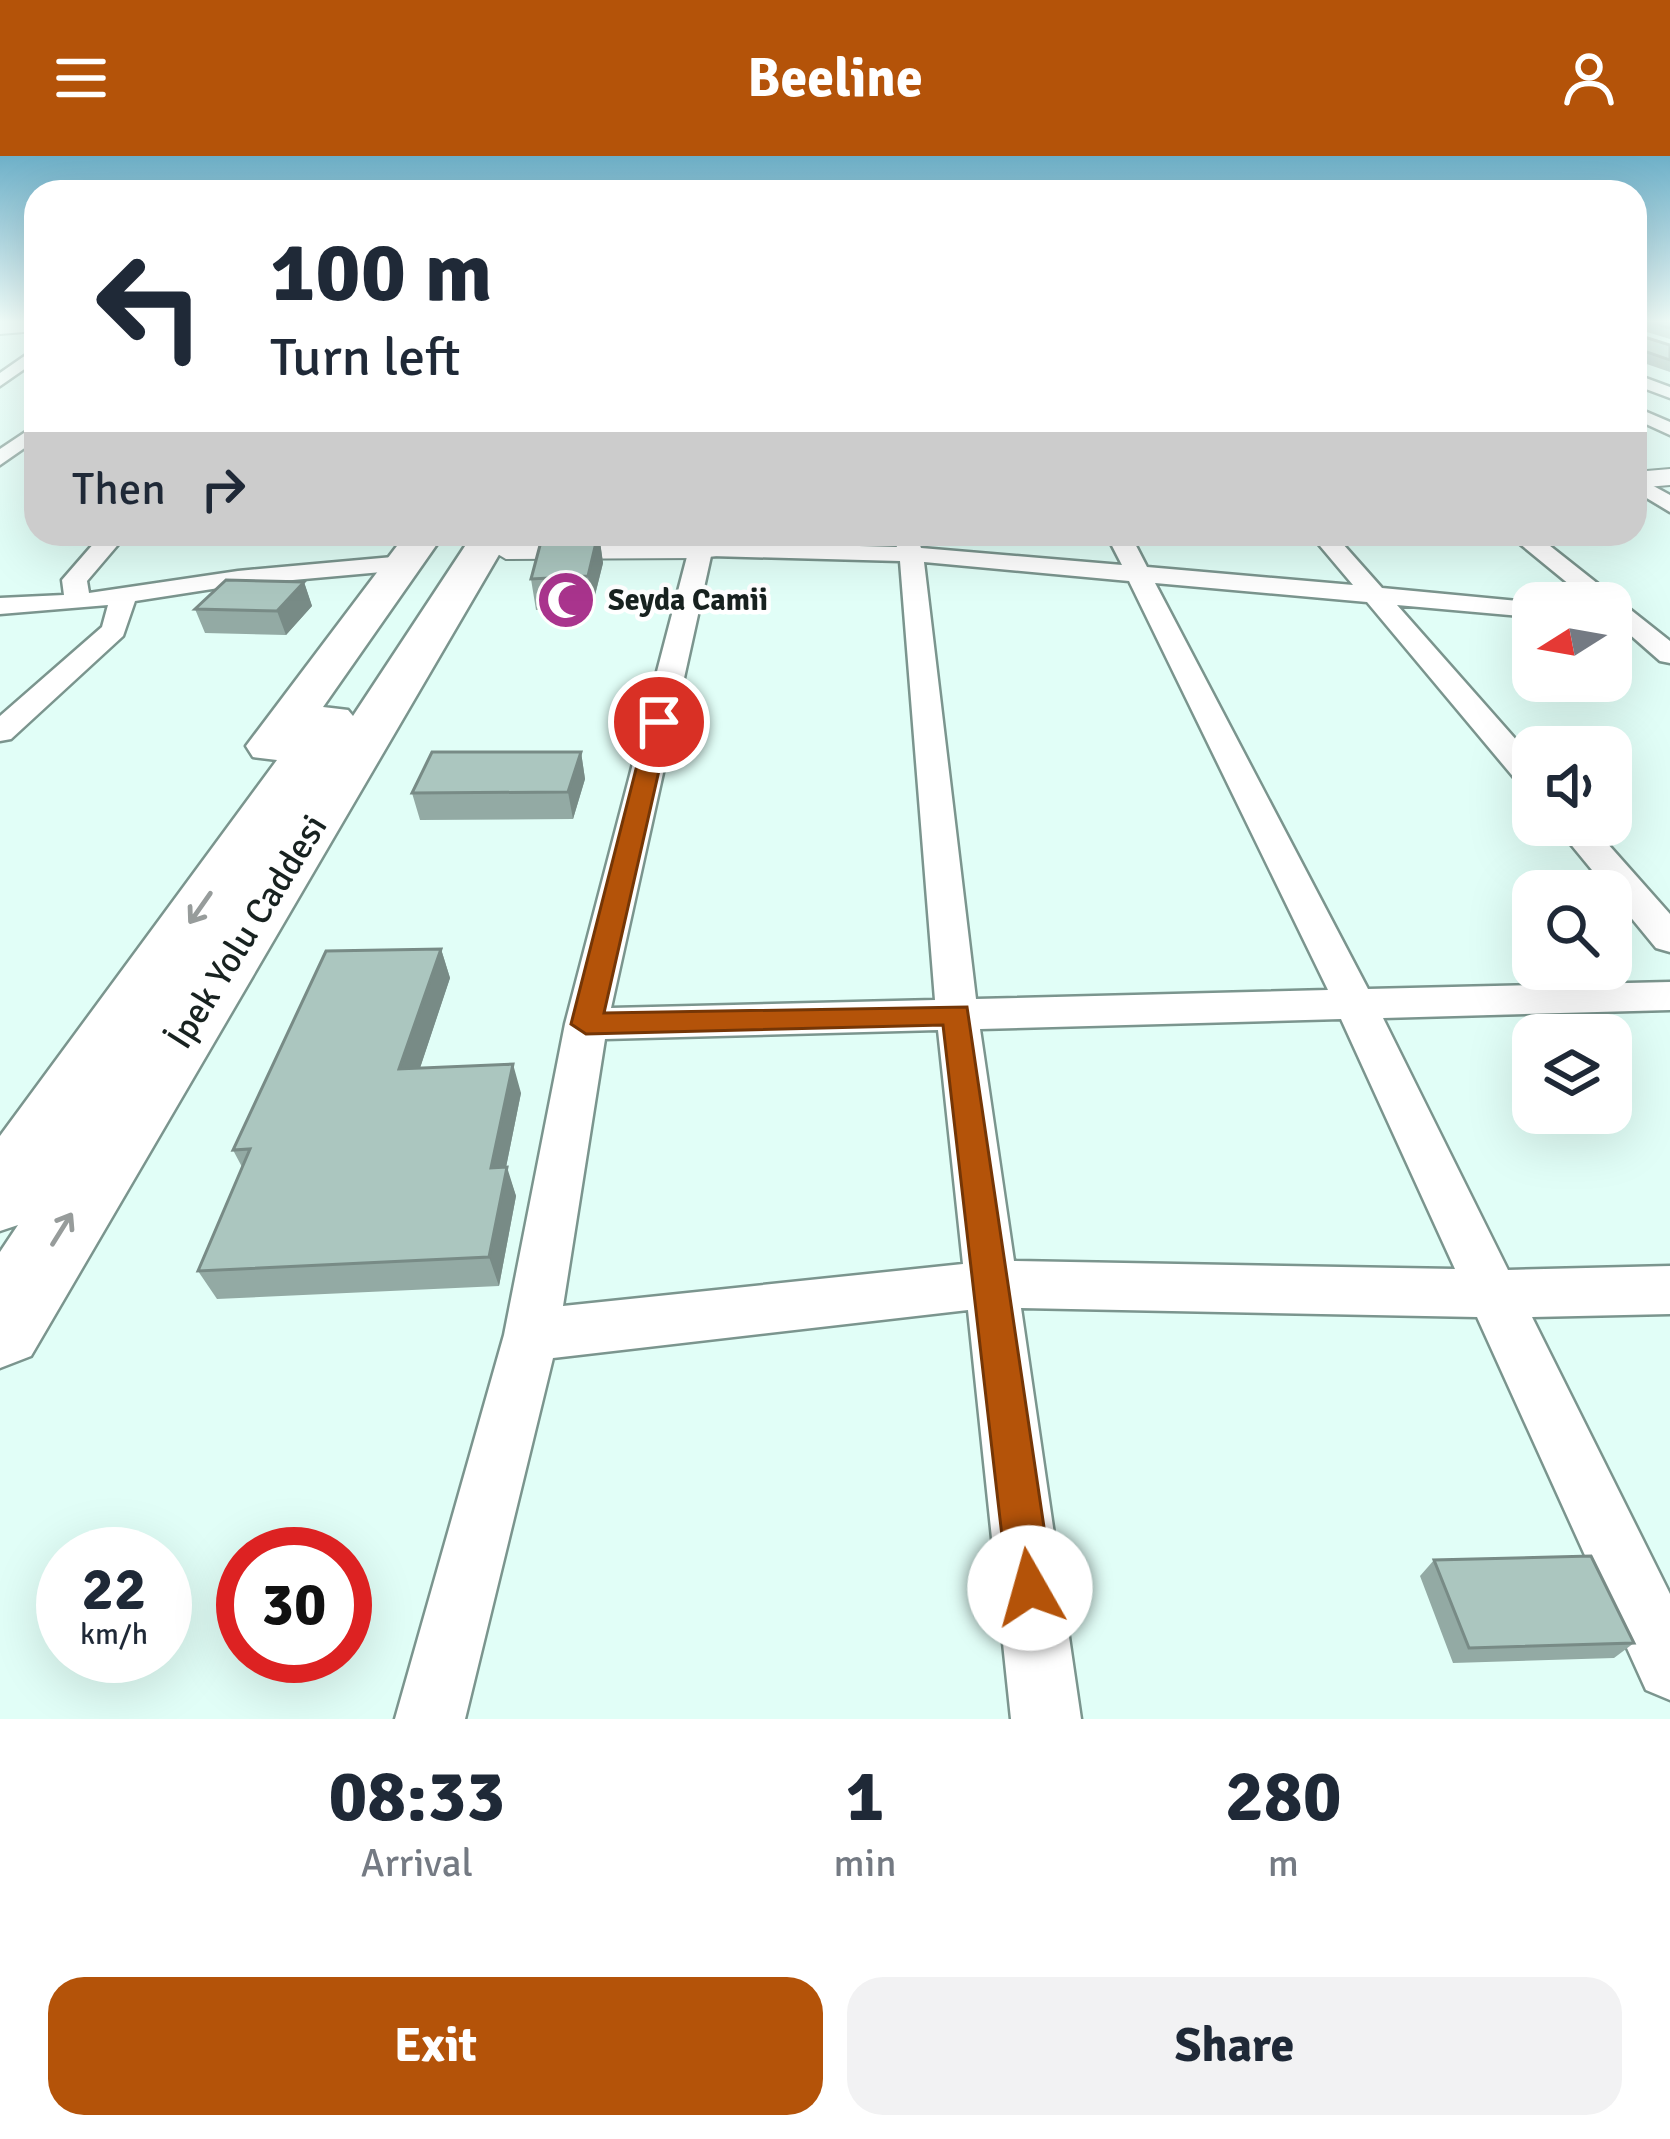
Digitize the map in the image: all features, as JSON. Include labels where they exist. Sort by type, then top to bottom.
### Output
[{"type":"highway","name":"İpek Yolu Caddesi","points":[[0,1198],[486,546]]},
{"type":"highway","name":"İpek Yolu Caddesi","points":[[0,1328],[487,546]]},
{"type":"highway","points":[[0,1152],[126,943],[414,549]]},
{"type":"street","points":[[0,459],[24,440]]},
{"type":"street","points":[[1647,477],[1670,505]]},
{"type":"street","points":[[78,602],[74,580],[104,546]]},
{"type":"street","points":[[644,546],[825,546]]},
{"type":"street","points":[[701,549],[724,546]]},
{"type":"street","points":[[908,546],[957,1014],[1046,1719]]},
{"type":"street","points":[[923,546],[1139,574],[1512,607]]},
{"type":"street","points":[[1124,546],[1355,1004],[1670,1666]]},
{"type":"street","points":[[1332,546],[1512,755]]},
{"type":"street","points":[[1535,546],[1579,582]]},
{"type":"street","points":[[0,606],[78,602],[414,549]]},
{"type":"street","points":[[430,1719],[531,1335],[586,1024],[701,549]]},
{"type":"street","points":[[0,633],[124,595]]},
{"type":"street","points":[[0,732],[114,630],[124,595]]},
{"type":"street","points":[[1632,615],[1670,622]]},
{"type":"street","points":[[1632,625],[1670,655]]},
{"type":"street","points":[[1590,846],[1670,939]]},
{"type":"street","points":[[586,1024],[1670,996]]},
{"type":"street","points":[[531,1335],[993,1284],[1496,1294],[1670,1290]]},
{"type":"building","points":[[540,546],[595,546],[588,576],[531,579]]},
{"type":"building","points":[[226,580],[304,582],[277,611],[195,609]]},
{"type":"building","points":[[432,752],[581,752],[568,792],[412,793]]},
{"type":"building","points":[[441,949],[399,1069],[513,1064],[491,1168],[507,1167],[489,1257],[198,1271],[250,1149],[233,1150],[326,951]]},
{"type":"building","points":[[1591,1556],[1634,1643],[1469,1648],[1434,1560]]},
{"type":"place","name":"Seyda Camii","points":[[566,600]]},
{"type":"route","points":[[659,722],[586,1024],[957,1014],[1030,1588]]}]
